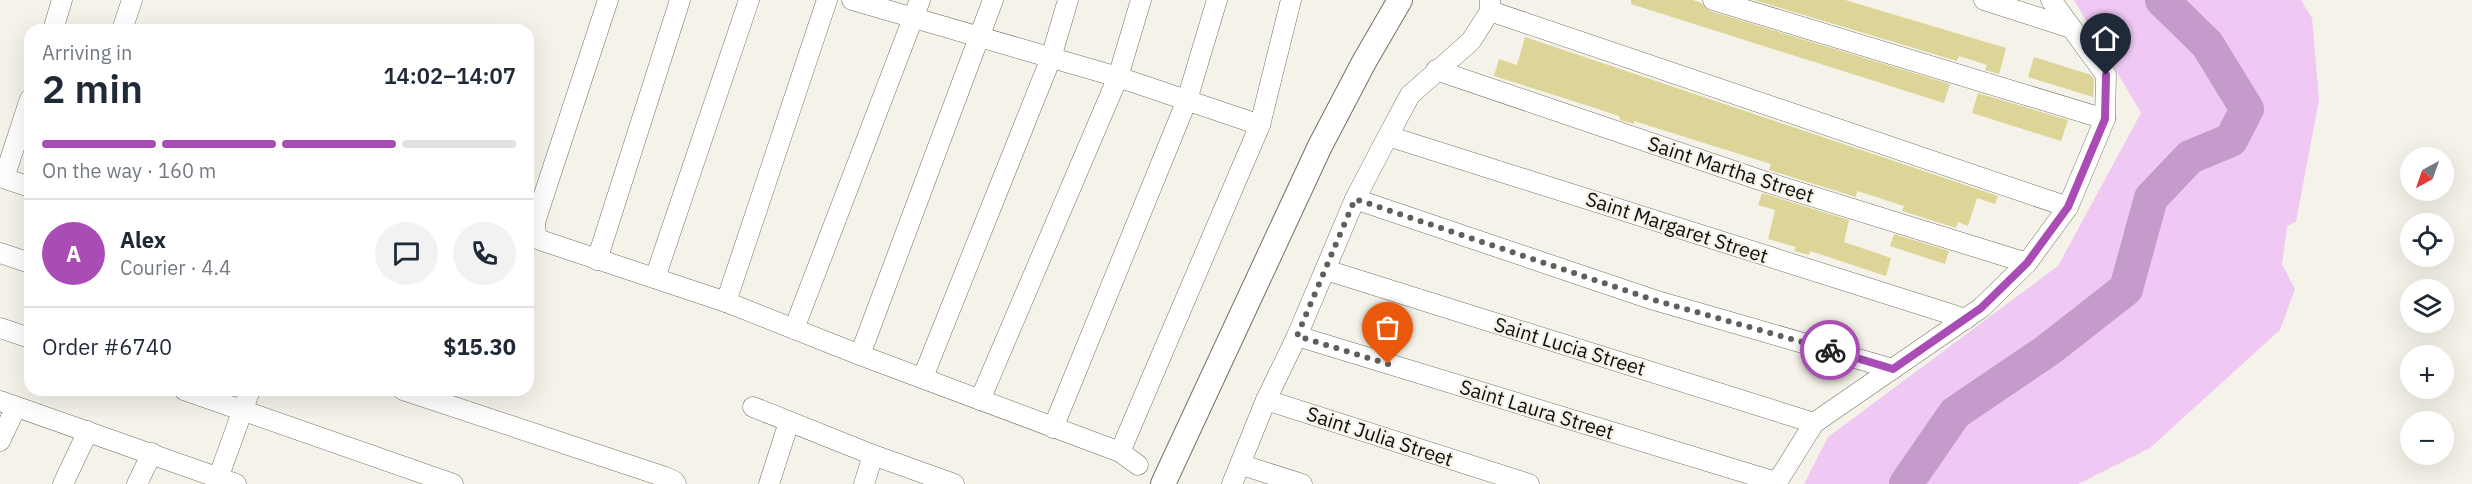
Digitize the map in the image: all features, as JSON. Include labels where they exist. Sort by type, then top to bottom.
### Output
[{"type":"street","points":[[55,24],[62,0]]},
{"type":"street","points":[[124,24],[132,0]]},
{"type":"street","points":[[608,0],[535,229],[536,235],[546,243],[726,302],[860,355],[1120,452],[1138,465]]},
{"type":"street","points":[[597,260],[680,0]]},
{"type":"street","points":[[655,278],[749,0]]},
{"type":"street","points":[[726,302],[827,0]]},
{"type":"street","points":[[852,0],[918,9],[980,37],[1118,77],[1260,125]]},
{"type":"street","points":[[860,355],[993,0]]},
{"type":"street","points":[[922,377],[1051,58],[1068,0]]},
{"type":"street","points":[[980,400],[1118,77],[1141,0]]},
{"type":"street","points":[[1053,428],[1187,100],[1217,0]]},
{"type":"street","points":[[1120,452],[1260,125],[1291,0]]},
{"type":"street","points":[[1164,484],[1320,146],[1400,0]]},
{"type":"street","points":[[1713,0],[2105,119]]},
{"type":"street","points":[[1984,0],[2068,27]]},
{"type":"street","points":[[1776,483],[1814,423],[1981,308],[2027,263],[2068,207],[2105,119],[2106,75],[2068,27],[2051,0]]},
{"type":"street","points":[[1232,484],[1242,465],[1266,400],[1297,336],[1355,199],[1410,94],[1471,41],[1490,6],[2068,207]]},
{"type":"street","points":[[794,329],[918,9]]},
{"type":"street","name":"Saint Martha Street","points":[[1436,70],[1763,181],[2027,263]]},
{"type":"street","points":[[24,116],[2,177],[24,185]]},
{"type":"street","name":"Saint Margaret Street","points":[[1388,136],[1966,319]]},
{"type":"street","points":[[1355,199],[1654,300],[1893,369]]},
{"type":"street","points":[[0,253],[24,261]]},
{"type":"street","name":"Saint Lucia Street","points":[[1326,270],[1814,423]]},
{"type":"street","points":[[0,328],[24,336]]},
{"type":"street","name":"Saint Laura Street","points":[[1297,336],[1776,483]]},
{"type":"street","points":[[202,396],[453,484]]},
{"type":"street","points":[[0,441],[8,404],[152,453],[224,482],[248,396]]},
{"type":"street","points":[[421,396],[665,477],[676,484]]},
{"type":"street","name":"Saint Julia Street","points":[[1266,400],[1529,484]]},
{"type":"street","points":[[753,407],[873,455],[954,484]]},
{"type":"street","points":[[769,484],[789,422]]},
{"type":"street","points":[[63,484],[88,430]]},
{"type":"street","points":[[137,484],[152,453]]},
{"type":"street","points":[[864,484],[873,455]]},
{"type":"street","points":[[1242,465],[1302,484]]},
{"type":"shaded area","points":[[2074,0],[2301,0],[2312,18],[2319,100],[2296,222],[2287,226],[2282,264],[2295,289],[2280,330],[2150,448],[2078,484],[1804,484],[1828,437],[2058,266],[2141,113]]},
{"type":"building","points":[[1631,0],[1693,0],[1701,3],[1710,11],[1950,84],[1944,103],[1631,4]]},
{"type":"building","points":[[1754,0],[1845,0],[2006,48],[1999,74],[1985,70],[1987,65],[1959,56],[1957,61]]},
{"type":"building","points":[[1525,37],[1998,196],[1995,204],[1977,198],[1968,226],[1958,222],[1956,228],[1902,211],[1904,206],[1857,191],[1856,197],[1769,170],[1771,164],[1634,121],[1634,124],[1620,120],[1619,116],[1494,76],[1499,59],[1517,65]]},
{"type":"building","points":[[2034,57],[2091,75],[2094,79],[2093,97],[2028,77]]},
{"type":"building","points":[[1978,93],[2068,120],[2061,141],[1972,113]]},
{"type":"building","points":[[1762,193],[1849,220],[1844,242],[1891,258],[1886,276],[1810,251],[1809,255],[1794,251],[1796,247],[1768,239],[1775,210],[1758,205]]},
{"type":"building","points":[[1894,234],[1949,251],[1945,264],[1890,246]]},
{"type":"waterway","points":[[1906,484],[1955,413],[2048,350],[2126,289],[2151,198],[2190,157],[2231,140],[2247,109],[2207,44],[2162,0]]},
{"type":"way so far","points":[[1388,364],[1297,336],[1355,199],[1654,300],[1830,350]]},
{"type":"route","points":[[1830,350],[1893,369],[1981,308],[2027,263],[2068,207],[2105,119],[2106,75]]}]
